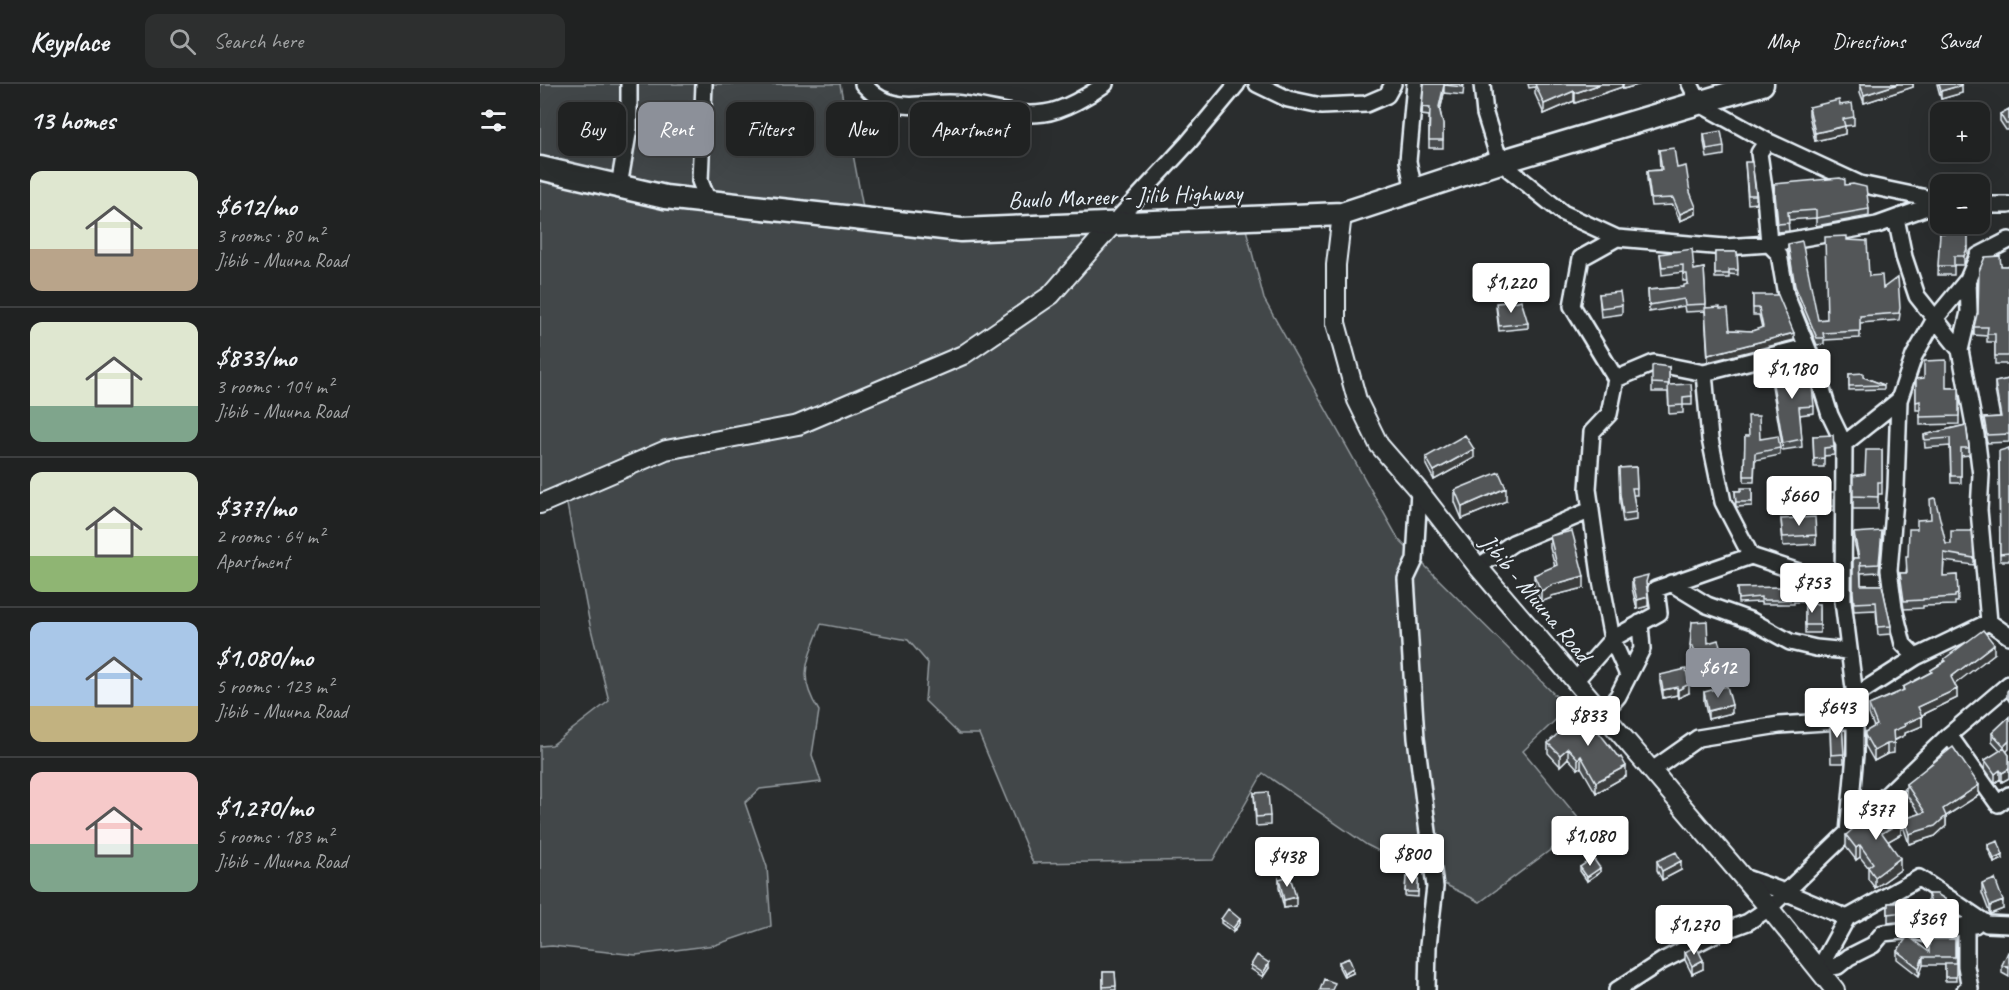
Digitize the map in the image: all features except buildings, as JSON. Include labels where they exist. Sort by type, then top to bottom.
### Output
[{"type":"main road","name":"Buulo Mareer - Jilib Highway","points":[[540,168],[665,196],[961,231],[1342,214],[1695,94],[1762,84]]},
{"type":"street","points":[[619,186],[629,128],[629,84]]},
{"type":"street","points":[[704,84],[700,182],[708,201]]},
{"type":"street","points":[[863,84],[876,97],[891,103],[918,106],[947,103],[978,105],[1022,115],[1047,113],[1090,95],[1106,84]]},
{"type":"street","points":[[540,504],[666,450],[798,426],[963,355],[1051,295],[1188,143],[1237,84]]},
{"type":"street","points":[[1257,84],[1288,99],[1321,106],[1366,104],[1387,95],[1393,84]]},
{"type":"street","points":[[1414,84],[1408,160],[1414,191]]},
{"type":"street","points":[[1482,84],[1485,114],[1500,162],[1563,213],[1617,238],[1725,247],[1769,244],[1877,225],[1930,205]]},
{"type":"street","points":[[1695,94],[1767,141],[1860,184],[1930,199]]},
{"type":"street","points":[[1767,141],[1759,153],[1769,244],[1779,254],[1786,296],[1815,367],[1830,415],[1844,444],[1843,582],[1848,651],[1855,696],[1855,754],[1848,833]]},
{"type":"street","points":[[1990,205],[2009,205]]},
{"type":"street","name":"Jibib - Muuna Road","points":[[1342,214],[1336,265],[1336,323],[1357,400],[1379,445],[1419,491],[1478,567],[1769,908],[1836,990]]},
{"type":"street","points":[[1896,218],[1904,257],[1917,296],[1960,351]]},
{"type":"street","points":[[1617,238],[1581,258],[1572,306],[1616,379],[1609,414],[1592,432],[1588,489],[1612,639],[1628,675]]},
{"type":"street","points":[[1916,657],[1903,644],[1894,608],[1889,570],[1896,488],[1899,400],[1914,356],[1935,319],[1968,279],[1978,256],[2009,240]]},
{"type":"street","points":[[1968,279],[1969,312],[1960,351],[1981,475],[1979,510],[1989,622],[2009,636]]},
{"type":"street","points":[[1616,379],[1654,363],[1704,373],[1806,347]]},
{"type":"street","points":[[1704,373],[1710,439],[1723,502],[1751,556]]},
{"type":"street","points":[[1844,444],[1899,400]]},
{"type":"street","points":[[1419,491],[1414,560],[1406,579],[1416,738],[1435,887],[1428,946],[1427,990]]},
{"type":"street","points":[[1478,567],[1513,543],[1591,510]]},
{"type":"street","points":[[1575,681],[1612,639],[1659,613],[1656,589],[1751,556],[1823,580],[1843,582]]},
{"type":"street","points":[[1671,584],[1707,604],[1752,621],[1790,642],[1816,648],[1848,651]]},
{"type":"street","points":[[1855,696],[1916,657],[1989,622]]},
{"type":"street","points":[[1603,714],[1618,696],[1642,649],[1640,623]]},
{"type":"street","points":[[1617,990],[1662,961],[1713,935],[1748,922],[1769,908],[1949,735],[2009,684]]},
{"type":"street","points":[[1651,771],[1698,738],[1779,725],[1855,720]]},
{"type":"street","points":[[1949,735],[1998,804],[2009,795]]},
{"type":"street","points":[[1743,878],[1785,892],[1847,918]]},
{"type":"street","points":[[1819,969],[1847,918],[1919,878],[1987,924]]},
{"type":"street","points":[[1819,969],[1838,966],[1849,957],[1873,945],[1883,933],[1912,930],[1930,935],[1966,925],[2009,925]]},
{"type":"street","points":[[1965,990],[1970,988],[1966,966],[1966,925]]},
{"type":"shaded area","points":[[540,84],[840,84],[843,102],[826,102],[826,156],[853,156],[863,208],[666,187],[540,157]]},
{"type":"shaded area","points":[[540,179],[663,208],[961,242],[1246,229],[1264,299],[1399,540],[1568,708],[1523,751],[1584,825],[1480,902],[1367,845],[1263,773],[1213,860],[1033,863],[979,734],[959,734],[925,701],[928,663],[908,640],[821,624],[806,668],[806,677],[812,698],[819,711],[812,755],[821,782],[760,789],[745,803],[767,867],[771,926],[715,945],[636,955],[552,946],[540,947],[540,746],[552,745],[609,701],[590,625],[566,499],[540,509]]}]
